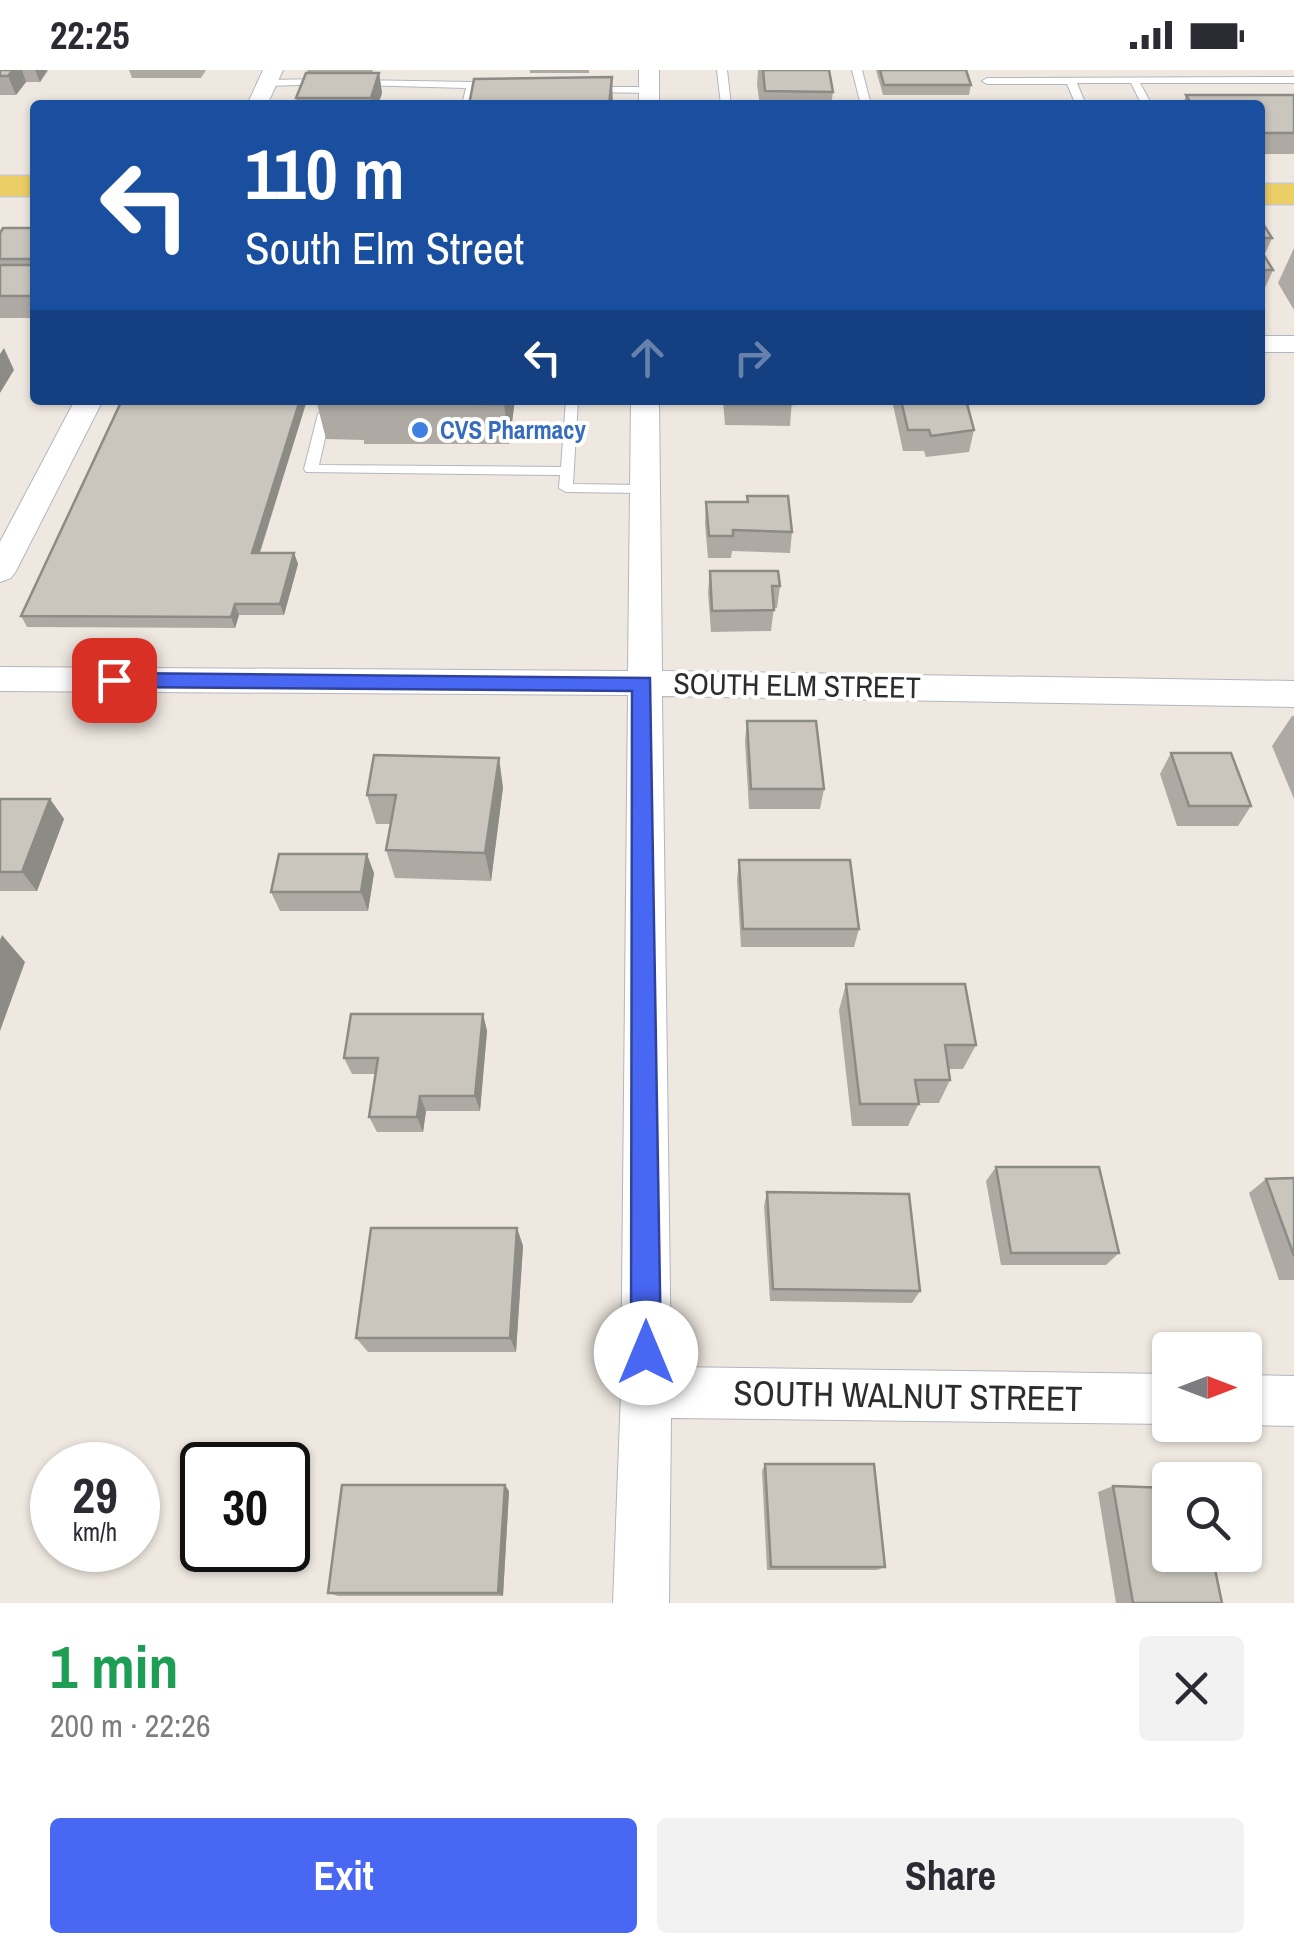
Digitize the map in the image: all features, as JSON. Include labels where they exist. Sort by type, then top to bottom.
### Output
[{"type":"main road","points":[[0,186],[30,186]]},
{"type":"main road","points":[[1265,194],[1294,194]]},
{"type":"street","points":[[259,100],[270,76]]},
{"type":"street","points":[[1265,344],[1294,344]]},
{"type":"street","points":[[0,571],[86,405]]},
{"type":"street","points":[[641,1603],[646,1392],[642,683],[645,405]]},
{"type":"street","name":"SOUTH ELM STREET","points":[[0,679],[642,683],[1294,694]]},
{"type":"street","name":"SOUTH WALNUT STREET","points":[[646,1392],[1152,1399]]},
{"type":"street","points":[[1262,1400],[1294,1401]]},
{"type":"lane","points":[[722,70],[725,100]]},
{"type":"lane","points":[[857,70],[865,100]]},
{"type":"lane","points":[[1251,75],[1264,92]]},
{"type":"lane","points":[[988,81],[1251,75],[1294,80]]},
{"type":"lane","points":[[270,76],[502,87]]},
{"type":"lane","points":[[1134,80],[1145,100]]},
{"type":"lane","points":[[1071,81],[1079,100]]},
{"type":"lane","points":[[468,100],[470,85]]},
{"type":"lane","points":[[572,89],[649,88]]},
{"type":"lane","points":[[336,405],[324,414],[311,469],[568,472]]},
{"type":"lane","points":[[572,405],[566,488],[643,489]]},
{"type":"building","points":[[0,70],[13,70],[8,76],[0,76]]},
{"type":"building","points":[[763,70],[829,70],[833,92],[765,91]]},
{"type":"building","points":[[880,70],[966,70],[971,85],[884,85]]},
{"type":"building","points":[[306,73],[379,73],[371,98],[296,98]]},
{"type":"building","points":[[612,77],[610,100],[470,100],[474,79]]},
{"type":"building","points":[[1186,95],[1294,95],[1294,133],[1265,133],[1265,100],[1189,100]]},
{"type":"building","points":[[3,228],[30,228],[30,259],[0,259]]},
{"type":"building","points":[[0,265],[30,265],[30,296],[0,296]]},
{"type":"building","points":[[120,405],[298,405],[252,553],[294,553],[280,604],[235,604],[231,617],[21,616]]},
{"type":"building","points":[[902,405],[967,405],[974,430],[931,436],[929,430],[908,430]]},
{"type":"building","points":[[747,496],[788,496],[792,532],[733,530],[733,536],[709,536],[706,502],[748,502]]},
{"type":"building","points":[[710,571],[778,571],[780,586],[772,586],[774,610],[712,611]]},
{"type":"building","points":[[747,721],[816,721],[824,789],[751,789]]},
{"type":"building","points":[[1171,753],[1231,753],[1251,806],[1189,806]]},
{"type":"building","points":[[374,755],[499,758],[485,853],[386,850],[396,795],[367,795]]},
{"type":"building","points":[[0,799],[50,799],[22,872],[0,872]]},
{"type":"building","points":[[279,854],[367,854],[361,892],[271,892]]},
{"type":"building","points":[[739,860],[850,860],[859,929],[743,929]]},
{"type":"building","points":[[846,984],[965,984],[976,1045],[945,1045],[950,1080],[915,1080],[919,1104],[860,1104]]},
{"type":"building","points":[[351,1014],[483,1014],[475,1096],[420,1096],[417,1117],[369,1117],[378,1058],[344,1058]]},
{"type":"building","points":[[996,1167],[1099,1167],[1119,1253],[1011,1253]]},
{"type":"building","points":[[1294,1178],[1294,1256],[1266,1179]]},
{"type":"building","points":[[767,1192],[909,1194],[920,1291],[773,1289]]},
{"type":"building","points":[[371,1228],[517,1228],[510,1338],[356,1338]]},
{"type":"building","points":[[765,1464],[874,1464],[885,1567],[771,1567]]},
{"type":"building","points":[[342,1485],[505,1485],[498,1593],[328,1593]]},
{"type":"building","points":[[1113,1486],[1152,1487],[1152,1572],[1216,1572],[1222,1603],[1133,1603]]},
{"type":"place","name":"CVS Pharmacy","points":[[420,430]]},
{"type":"route","points":[[114,680],[642,683],[646,1353]]}]
